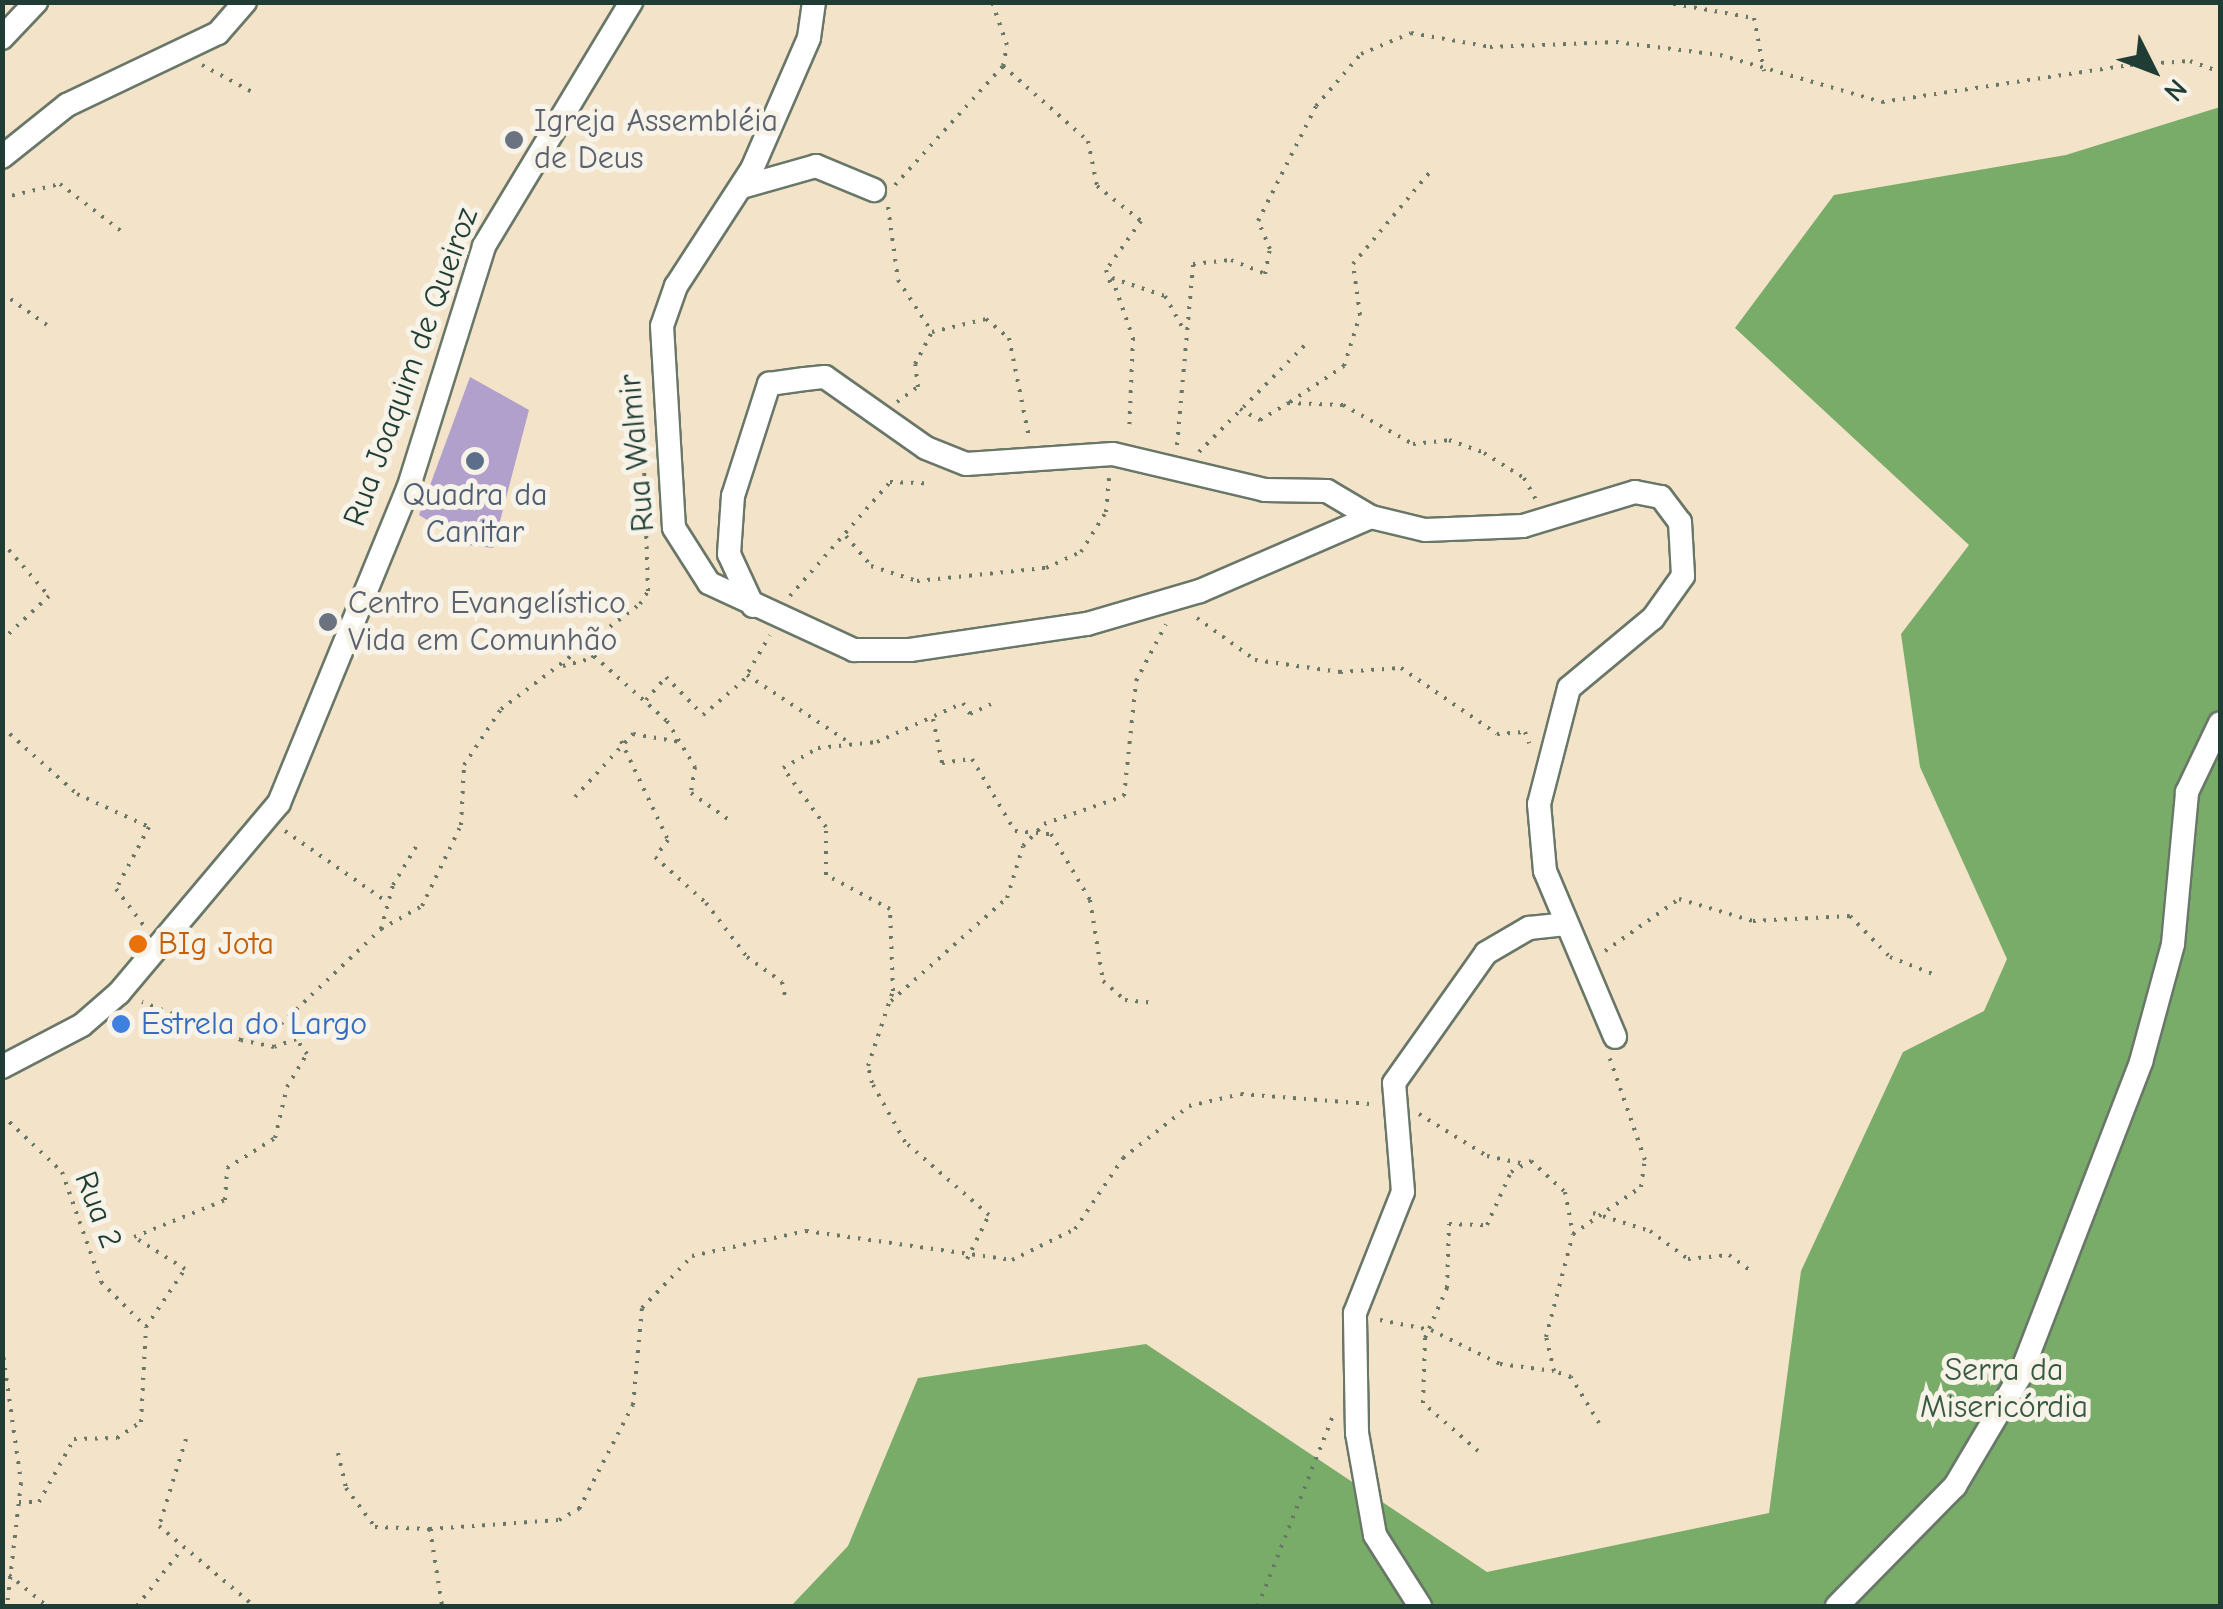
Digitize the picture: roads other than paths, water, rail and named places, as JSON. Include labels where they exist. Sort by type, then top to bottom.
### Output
[{"type":"street","points":[[2,38],[36,2]]},
{"type":"street","points":[[2,157],[68,106],[218,33],[245,2]]},
{"type":"street","name":"Rua Joaquim de Queiroz","points":[[2,1066],[82,1026],[120,993],[269,820],[408,489],[484,246],[632,2]]},
{"type":"street","name":"Rua Walmir","points":[[814,2],[797,67],[742,188],[676,286],[660,344],[678,544],[709,584],[854,650],[910,650],[1087,624],[1174,602],[1258,573],[1330,528],[1371,517]]},
{"type":"street","points":[[742,188],[816,166],[874,190]]},
{"type":"street","points":[[753,606],[727,542],[769,384],[825,377],[941,456],[987,468],[1120,455],[1265,490],[1327,491],[1371,517],[1425,530],[1536,523],[1653,494],[1676,511],[1685,563],[1668,603],[1569,688],[1548,760],[1538,832],[1566,924],[1615,1037]]},
{"type":"street","points":[[1837,1606],[1955,1486],[2020,1376],[2141,1062],[2173,944],[2187,792],[2220,723]]},
{"type":"street","points":[[1420,1606],[1374,1535],[1357,1433],[1355,1313],[1403,1192],[1391,1104],[1402,1062],[1465,995],[1486,952],[1529,928],[1566,924]]},
{"type":"place","name":"Igreja Assembléia de Deus","points":[[514,140]]},
{"type":"place","name":"Quadra da Canitar","points":[[475,461]]},
{"type":"place","name":"Centro Evangelístico Vida em Comunhão","points":[[328,622]]},
{"type":"place","name":"BIg Jota","points":[[138,944]]},
{"type":"place","name":"Estrela do Largo","points":[[121,1024]]},
{"type":"park label","name":"Serra da Misericórdia","points":[[2004,1390]]}]
